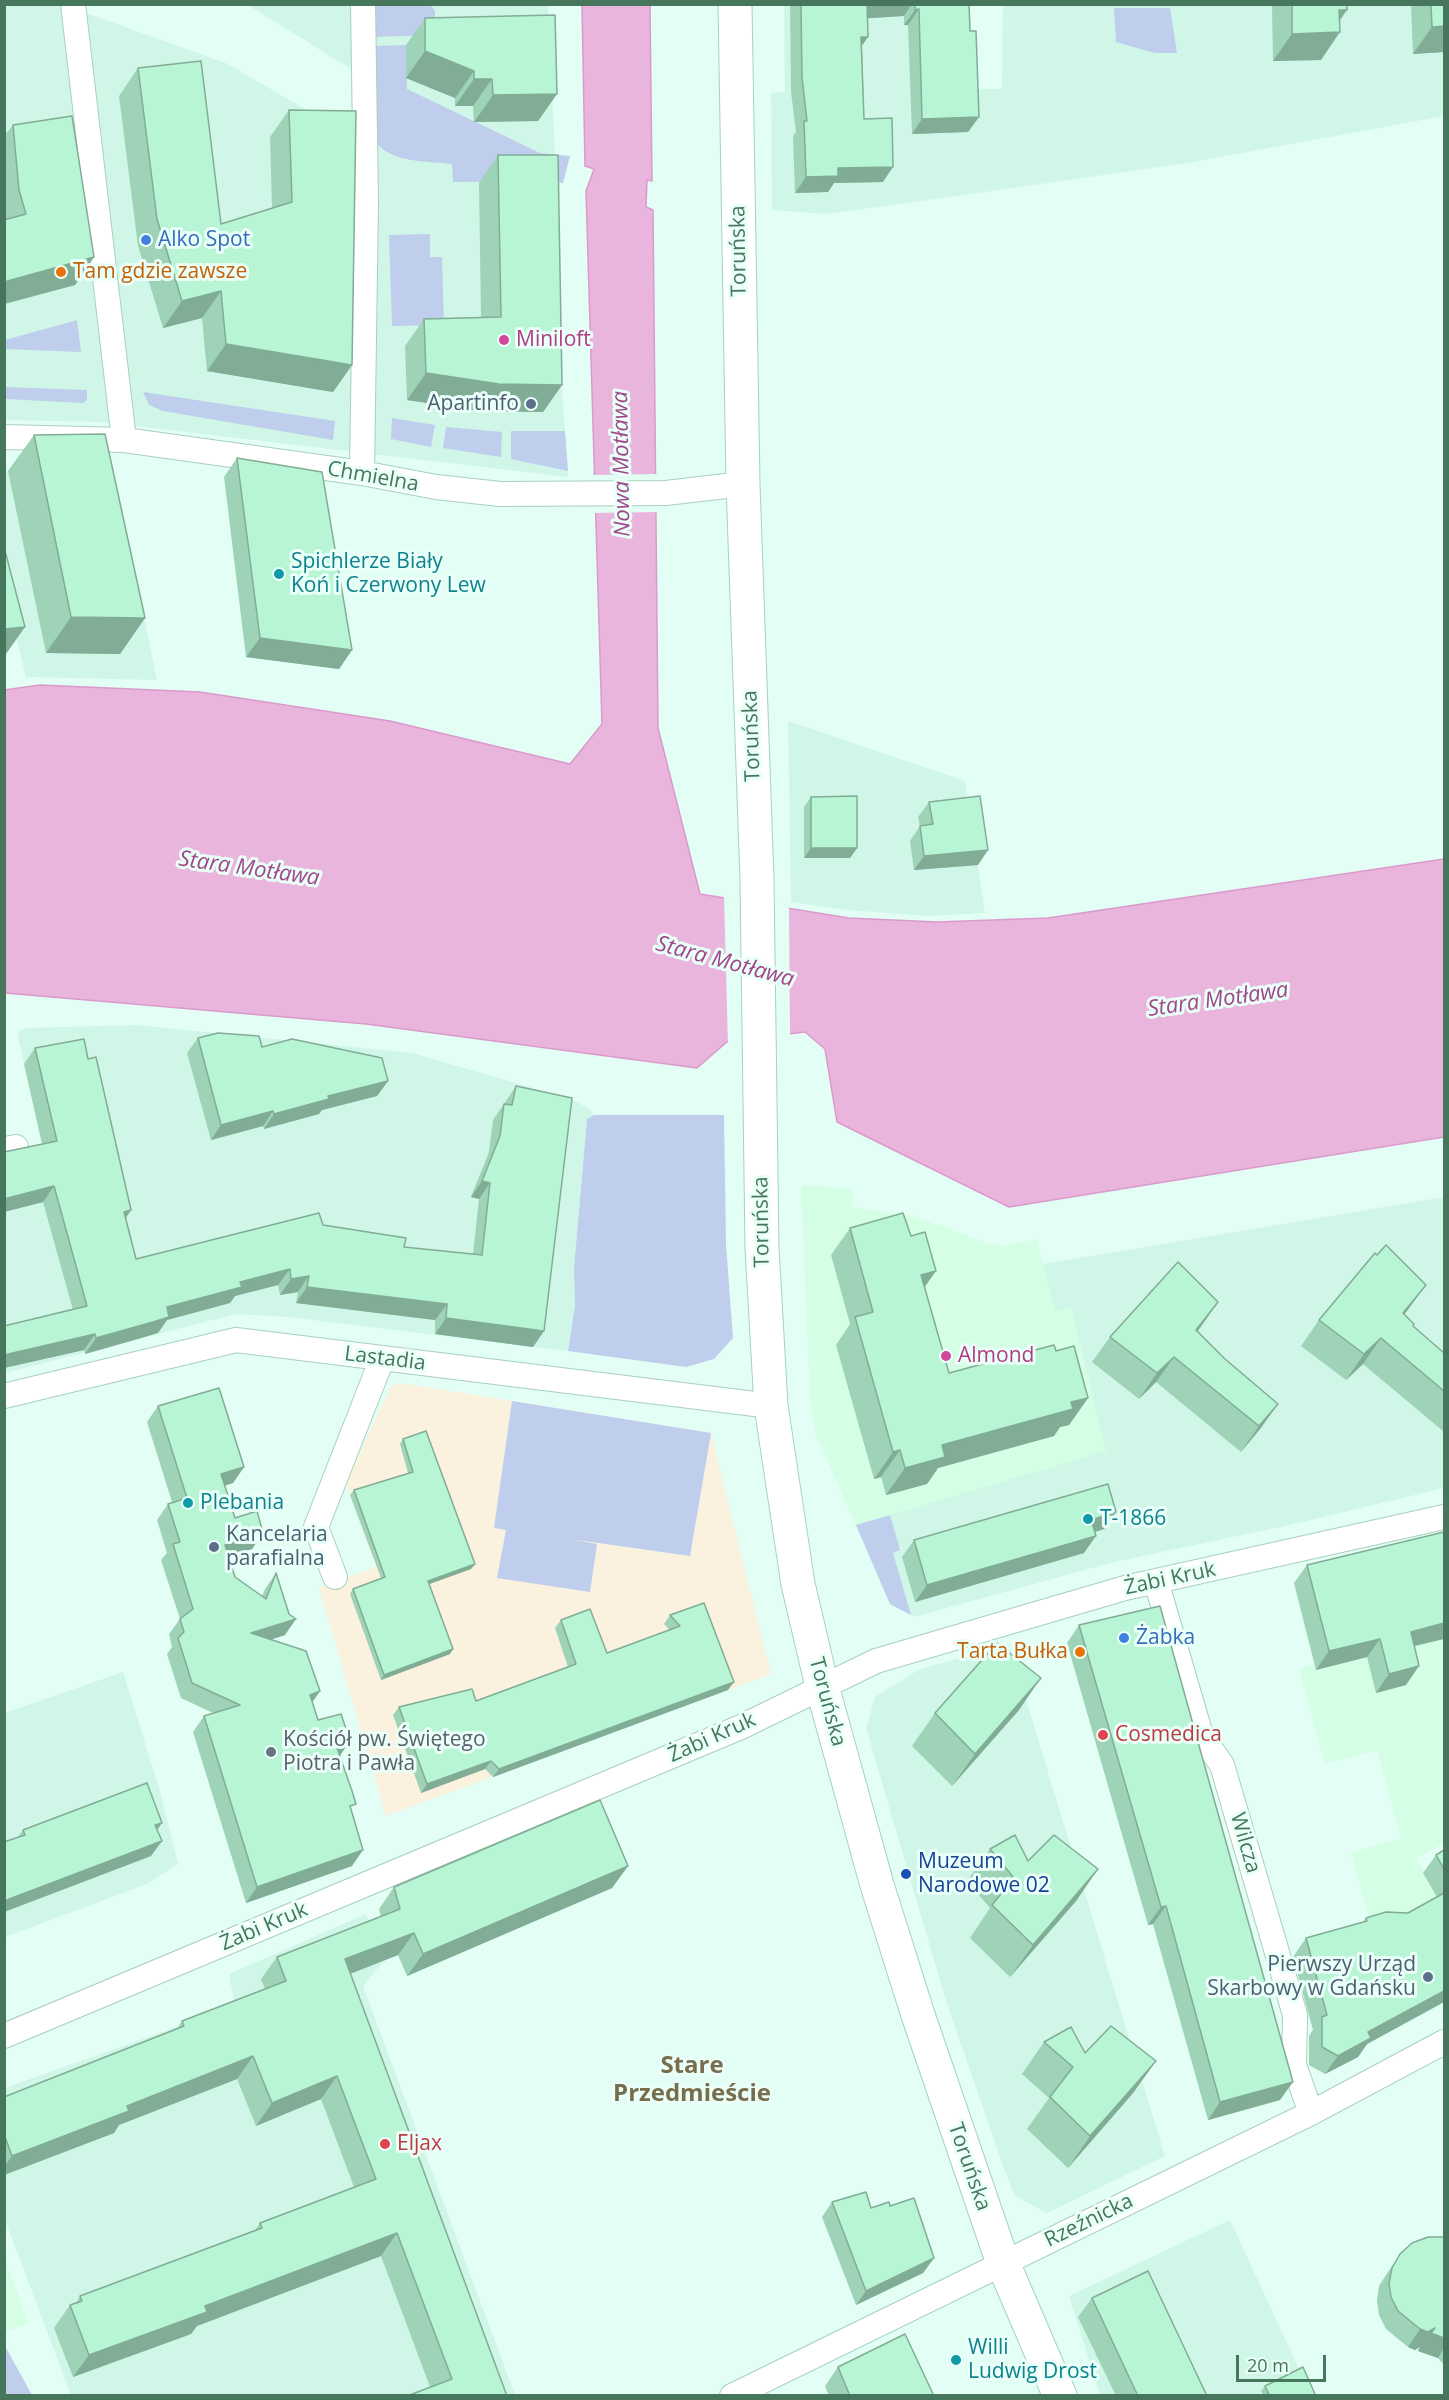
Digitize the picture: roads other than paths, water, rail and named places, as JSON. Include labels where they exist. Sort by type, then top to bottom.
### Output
[{"type":"street","points":[[73,4],[124,441]]},
{"type":"street","points":[[362,473],[366,202],[363,4]]},
{"type":"street","name":"Toruńska","points":[[735,4],[743,484],[757,880],[763,1293],[771,1406],[794,1560],[822,1686],[897,1951],[1003,2264],[1060,2396]]},
{"type":"street","name":"Chmielna","points":[[4,437],[124,441],[362,473],[470,492],[666,493],[743,484]]},
{"type":"street","name":"Lastadia","points":[[4,1396],[236,1340],[771,1406]]},
{"type":"street","points":[[335,1577],[316,1527],[382,1359]]},
{"type":"street","name":"Żabi Kruk","points":[[4,2036],[741,1727],[822,1686],[890,1656],[1156,1581],[1251,1562],[1444,1516]]},
{"type":"street","name":"Wilcza","points":[[1156,1581],[1201,1735],[1222,1765],[1277,1953],[1295,2015],[1294,2065],[1311,2113]]},
{"type":"street","name":"Rzeźnicka","points":[[732,2396],[1311,2113],[1444,2042]]},
{"type":"water","points":[[582,5],[650,5],[652,181],[647,180],[646,207],[653,210],[658,728],[700,894],[849,918],[937,922],[1048,918],[1444,859],[1444,1137],[1009,1207],[837,1122],[825,1049],[805,1032],[728,1041],[697,1068],[366,1024],[5,993],[4,690],[40,685],[200,692],[390,721],[570,764],[602,724],[586,191],[594,169],[585,166]]},
{"type":"place","name":"Alko Spot","points":[[146,240]]},
{"type":"place","name":"Tam gdzie zawsze","points":[[61,272]]},
{"type":"place","name":"Miniloft","points":[[504,340]]},
{"type":"place","name":"Apartinfo","points":[[531,404]]},
{"type":"place","name":"Spichlerze Biały Koń i Czerwony Lew","points":[[279,574]]},
{"type":"place","name":"Almond","points":[[946,1356]]},
{"type":"place","name":"Plebania","points":[[188,1503]]},
{"type":"place","name":"T-1866","points":[[1088,1519]]},
{"type":"place","name":"Kancelaria parafialna","points":[[214,1547]]},
{"type":"place","name":"Żabka","points":[[1124,1638]]},
{"type":"place","name":"Tarta Bułka","points":[[1080,1652]]},
{"type":"place","name":"Cosmedica","points":[[1103,1735]]},
{"type":"place","name":"Kościół pw. Świętego Piotra i Pawła","points":[[271,1752]]},
{"type":"place","name":"Muzeum Narodowe 02","points":[[906,1874]]},
{"type":"place","name":"Pierwszy Urząd Skarbowy w Gdańsku","points":[[1428,1977]]},
{"type":"place","name":"Eljax","points":[[385,2144]]},
{"type":"place","name":"Willi Ludwig Drost","points":[[956,2360]]},
{"type":"district","name":"Stare Przedmieście","points":[[692,2080]]},
{"type":"water label","name":"Nowa Motława","points":[[622,464]]},
{"type":"water label","name":"Stara Motława","points":[[249,869]]},
{"type":"water label","name":"Stara Motława","points":[[725,962]]},
{"type":"water label","name":"Stara Motława","points":[[1218,1000]]}]
